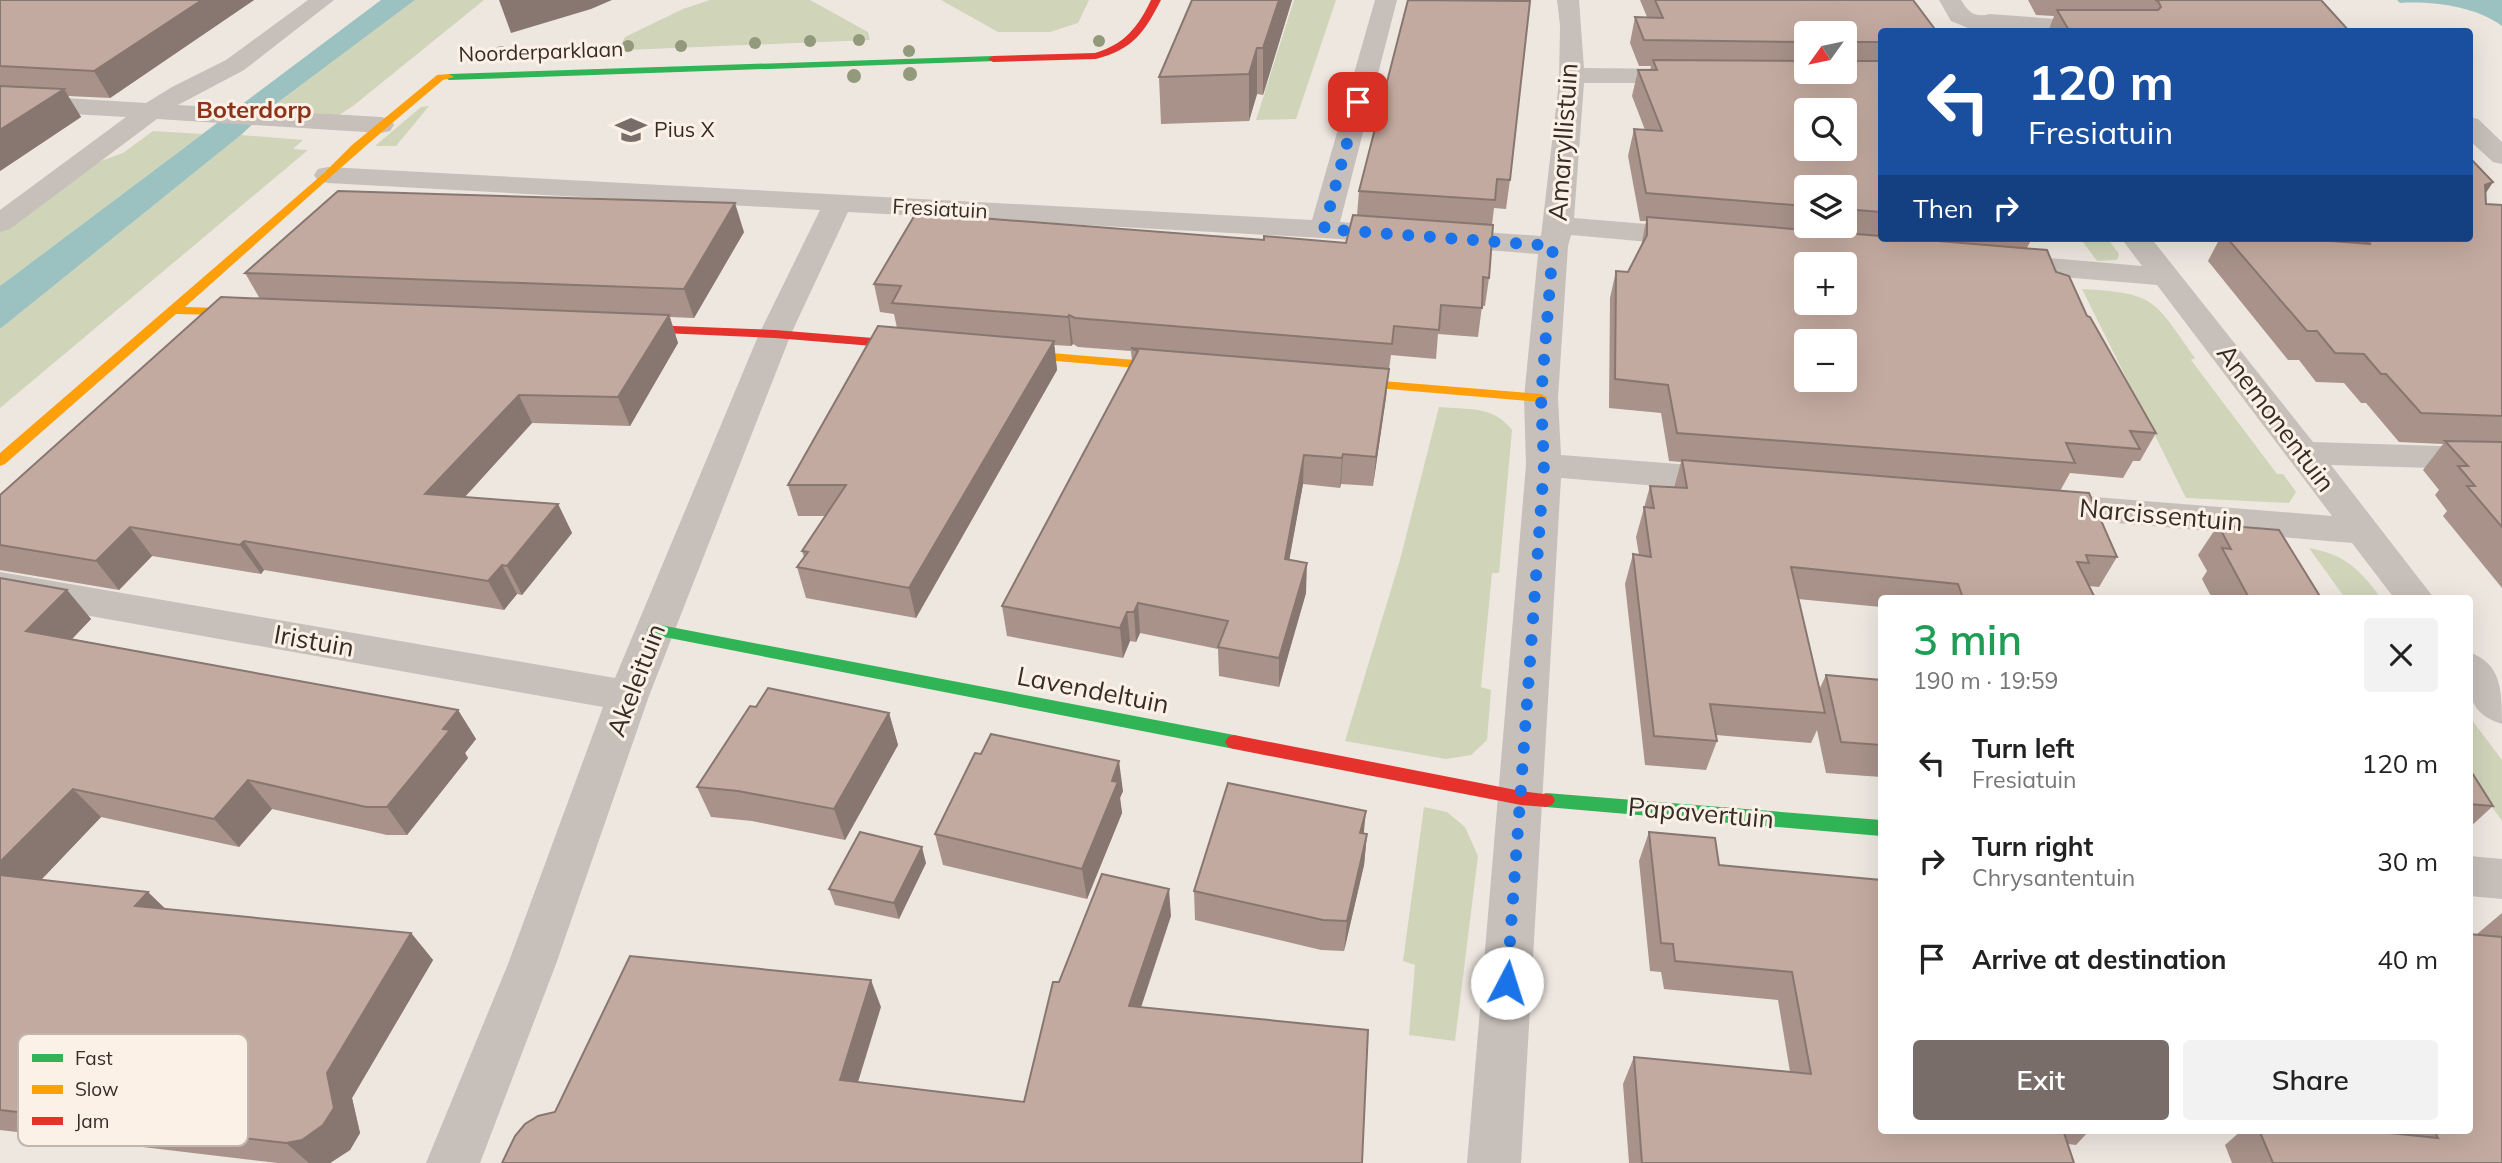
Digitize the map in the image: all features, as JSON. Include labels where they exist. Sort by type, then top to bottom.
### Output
[{"type":"street","points":[[0,223],[153,110],[181,92],[235,65],[323,0]]},
{"type":"street","name":"Noorderparklaan","points":[[0,461],[328,175],[381,125],[441,77],[1096,56],[1128,47],[1137,38],[1156,0]]},
{"type":"street","points":[[1324,229],[1386,0]]},
{"type":"street","name":"Amaryllistuin","points":[[1494,1163],[1544,465],[1541,398],[1570,75],[1571,19],[1568,0]]},
{"type":"street","points":[[1950,0],[1959,16],[1979,28],[1990,21],[2083,28]]},
{"type":"street","points":[[1570,75],[1706,77]]},
{"type":"street","points":[[0,102],[381,125]]},
{"type":"street","points":[[2473,129],[2502,156]]},
{"type":"street","name":"Fresiatuin","points":[[328,175],[1324,229],[1724,239]]},
{"type":"street","name":"Akeleituin","points":[[453,1163],[532,964],[628,696],[775,334],[837,204]]},
{"type":"street","name":"Anemonentuin","points":[[2139,242],[2413,595]]},
{"type":"street","points":[[1973,260],[2167,276]]},
{"type":"street","points":[[173,310],[281,314]]},
{"type":"street","points":[[609,327],[775,334],[942,348]]},
{"type":"street","points":[[984,351],[1193,369]]},
{"type":"street","points":[[1318,380],[1541,398]]},
{"type":"street","points":[[2304,453],[2502,459]]},
{"type":"street","points":[[1544,465],[1765,483]]},
{"type":"street","name":"Narcissentuin","points":[[2014,503],[2361,531]]},
{"type":"street","name":"Iristuin","points":[[0,586],[628,696]]},
{"type":"street","name":"Lavendeltuin","points":[[655,631],[1521,798]]},
{"type":"street","points":[[2473,672],[2502,708]]},
{"type":"street","name":"Papavertuin","points":[[1521,798],[1878,828]]},
{"type":"street","points":[[2473,876],[2502,879]]},
{"type":"green space","points":[[415,0],[484,0],[339,115],[269,109]]},
{"type":"green space","points":[[710,0],[810,0],[868,32],[870,40],[625,50],[620,47],[625,37],[683,9]]},
{"type":"green space","points":[[941,0],[1089,0],[1078,23],[1050,32],[998,32]]},
{"type":"green space","points":[[1294,0],[1336,0],[1296,119],[1256,120]]},
{"type":"green space","points":[[429,106],[396,146],[375,146],[421,107]]},
{"type":"green space","points":[[153,131],[202,134],[0,286],[0,224],[73,171],[123,153]]},
{"type":"green space","points":[[241,135],[303,140],[293,149],[308,150],[0,408],[0,329]]},
{"type":"green space","points":[[2083,242],[2110,242],[2119,254],[2117,260],[2097,261]]},
{"type":"green space","points":[[2082,289],[2139,297],[2161,312],[2195,358],[2191,360],[2277,474],[2283,474],[2296,492],[2289,503],[2186,498]]},
{"type":"green space","points":[[1439,407],[1479,410],[1497,416],[1512,430],[1499,573],[1492,573],[1481,687],[1491,690],[1487,740],[1471,755],[1446,759],[1345,741],[1400,560]]},
{"type":"green space","points":[[2309,548],[2333,555],[2351,565],[2379,595],[2343,595]]},
{"type":"green space","points":[[2473,721],[2502,760],[2502,821],[2473,781]]},
{"type":"green space","points":[[1424,807],[1447,812],[1465,827],[1478,856],[1455,1041],[1409,1035],[1415,965],[1403,961]]},
{"type":"water","points":[[381,0],[415,0],[269,109],[241,135],[0,329],[0,286]]},
{"type":"water","points":[[2397,0],[2502,0],[2502,26],[2466,9],[2439,4],[2400,3]]},
{"type":"building","points":[[0,0],[202,0],[94,71],[0,66]]},
{"type":"building","points":[[1192,0],[1279,0],[1263,48],[1257,48],[1249,74],[1159,77]]},
{"type":"building","points":[[1408,0],[1530,1],[1510,180],[1497,179],[1495,200],[1359,191]]},
{"type":"building","points":[[1655,0],[1913,0],[1934,28],[1878,28],[1878,42],[1857,42],[1857,21],[1794,21],[1794,42],[1644,40],[1635,17],[1663,18]]},
{"type":"building","points":[[2155,0],[2321,0],[2346,28],[2068,28],[2057,10],[2158,10],[2161,7]]},
{"type":"building","points":[[1653,60],[1794,61],[1794,84],[1857,84],[1857,61],[1878,61],[1878,212],[1857,210],[1857,175],[1794,175],[1794,205],[1646,193],[1634,129],[1662,131],[1638,70],[1657,70]]},
{"type":"building","points":[[0,86],[64,89],[0,130]]},
{"type":"building","points":[[2473,161],[2493,182],[2485,185],[2486,204],[2502,205],[2502,416],[2421,413],[2364,354],[2335,353],[2317,331],[2307,331],[2230,242],[2371,244],[2366,242],[2473,242]]},
{"type":"building","points":[[338,191],[735,203],[684,289],[245,273]]},
{"type":"building","points":[[916,213],[1264,240],[1264,236],[1346,243],[1353,215],[1493,225],[1489,278],[1483,277],[1482,308],[1441,305],[1439,330],[1394,326],[1392,344],[1075,318],[1069,315],[892,303],[901,286],[874,284]]},
{"type":"building","points":[[1647,217],[1794,229],[1794,238],[1857,238],[1857,234],[1878,236],[1878,242],[1950,242],[2047,250],[2056,272],[2069,276],[2087,316],[2156,433],[2130,431],[2140,449],[2066,443],[2075,463],[1677,433],[1668,385],[1615,379],[1616,271],[1628,272],[1647,235]]},
{"type":"building","points":[[221,297],[669,315],[618,397],[519,395],[425,494],[558,504],[507,566],[502,565],[488,581],[244,541],[240,545],[130,527],[96,561],[0,545],[0,495]]},
{"type":"building","points":[[878,326],[1054,341],[909,588],[797,567],[808,552],[802,551],[846,485],[788,485]]},
{"type":"building","points":[[1131,348],[1389,369],[1376,457],[1304,455],[1285,559],[1307,563],[1279,658],[1218,647],[1228,621],[1138,603],[1134,612],[1127,612],[1120,628],[1002,606],[1138,351]]},
{"type":"building","points":[[2445,441],[2502,442],[2502,527],[2467,486],[2475,486],[2458,466],[2468,466]]},
{"type":"building","points":[[1682,460],[2089,493],[2117,557],[2086,555],[2089,563],[2077,562],[2094,595],[1962,595],[1958,584],[1791,567],[1825,713],[1710,704],[1717,741],[1654,736],[1633,554],[1651,557],[1644,507],[1654,508],[1650,486],[1687,488]]},
{"type":"building","points":[[2218,525],[2279,530],[2319,595],[2247,595],[2222,548],[2231,549]]},
{"type":"building","points":[[0,578],[67,590],[26,631],[458,710],[443,729],[450,730],[387,807],[366,807],[248,780],[214,819],[73,789],[0,862]]},
{"type":"building","points":[[1826,675],[1878,680],[1878,745],[1841,742]]},
{"type":"building","points":[[768,688],[889,713],[834,809],[738,791],[697,787],[750,706],[756,707]]},
{"type":"building","points":[[991,734],[1119,761],[1112,781],[1118,782],[1082,869],[935,834],[975,753],[981,754]]},
{"type":"building","points":[[2473,774],[2493,806],[2473,804]]},
{"type":"building","points":[[1228,783],[1366,811],[1360,833],[1367,834],[1347,921],[1323,920],[1194,891]]},
{"type":"building","points":[[860,832],[922,847],[894,903],[829,889]]},
{"type":"building","points":[[1649,832],[1715,838],[1719,865],[1878,880],[1878,1134],[2064,1134],[2074,1163],[1642,1163],[1634,1057],[1811,1074],[1792,972],[1675,961],[1673,944],[1661,943]]},
{"type":"building","points":[[1102,874],[1169,889],[1129,1006],[1368,1030],[1362,1163],[502,1163],[515,1136],[525,1124],[538,1116],[555,1112],[630,956],[871,980],[840,1080],[1024,1102],[1053,982],[1059,982]]},
{"type":"building","points":[[0,875],[148,892],[135,906],[411,933],[327,1073],[334,1108],[323,1125],[302,1140],[286,1143],[248,1139],[248,1034],[18,1034],[18,1112],[0,1110]]},
{"type":"building","points":[[2473,934],[2502,937],[2502,1163],[2273,1163],[2261,1134],[2400,1134],[2438,1138],[2436,1134],[2473,1134]]},
{"type":"traffic: fast","points":[[449,77],[993,59]]},
{"type":"traffic: fast","points":[[655,630],[1234,742]]},
{"type":"traffic: fast","points":[[1546,800],[1878,828]]},
{"type":"traffic: slow","points":[[0,461],[328,175],[356,147],[441,77],[449,77]]},
{"type":"traffic: slow","points":[[173,310],[258,313]]},
{"type":"traffic: slow","points":[[1003,353],[1183,368]]},
{"type":"traffic: slow","points":[[1334,381],[1541,398]]},
{"type":"traffic: jam","points":[[993,59],[1096,56],[1109,52],[1134,37],[1156,0]]},
{"type":"traffic: jam","points":[[622,328],[775,334],[922,346]]},
{"type":"traffic: jam","points":[[1234,742],[1521,798],[1546,800]]},
{"type":"place","name":"Pius X","points":[[631,130]]},
{"type":"district","name":"Boterdorp","points":[[254,110]]},
{"type":"route","points":[[1358,102],[1324,229],[1553,246],[1541,398],[1544,465],[1507,983]]}]
